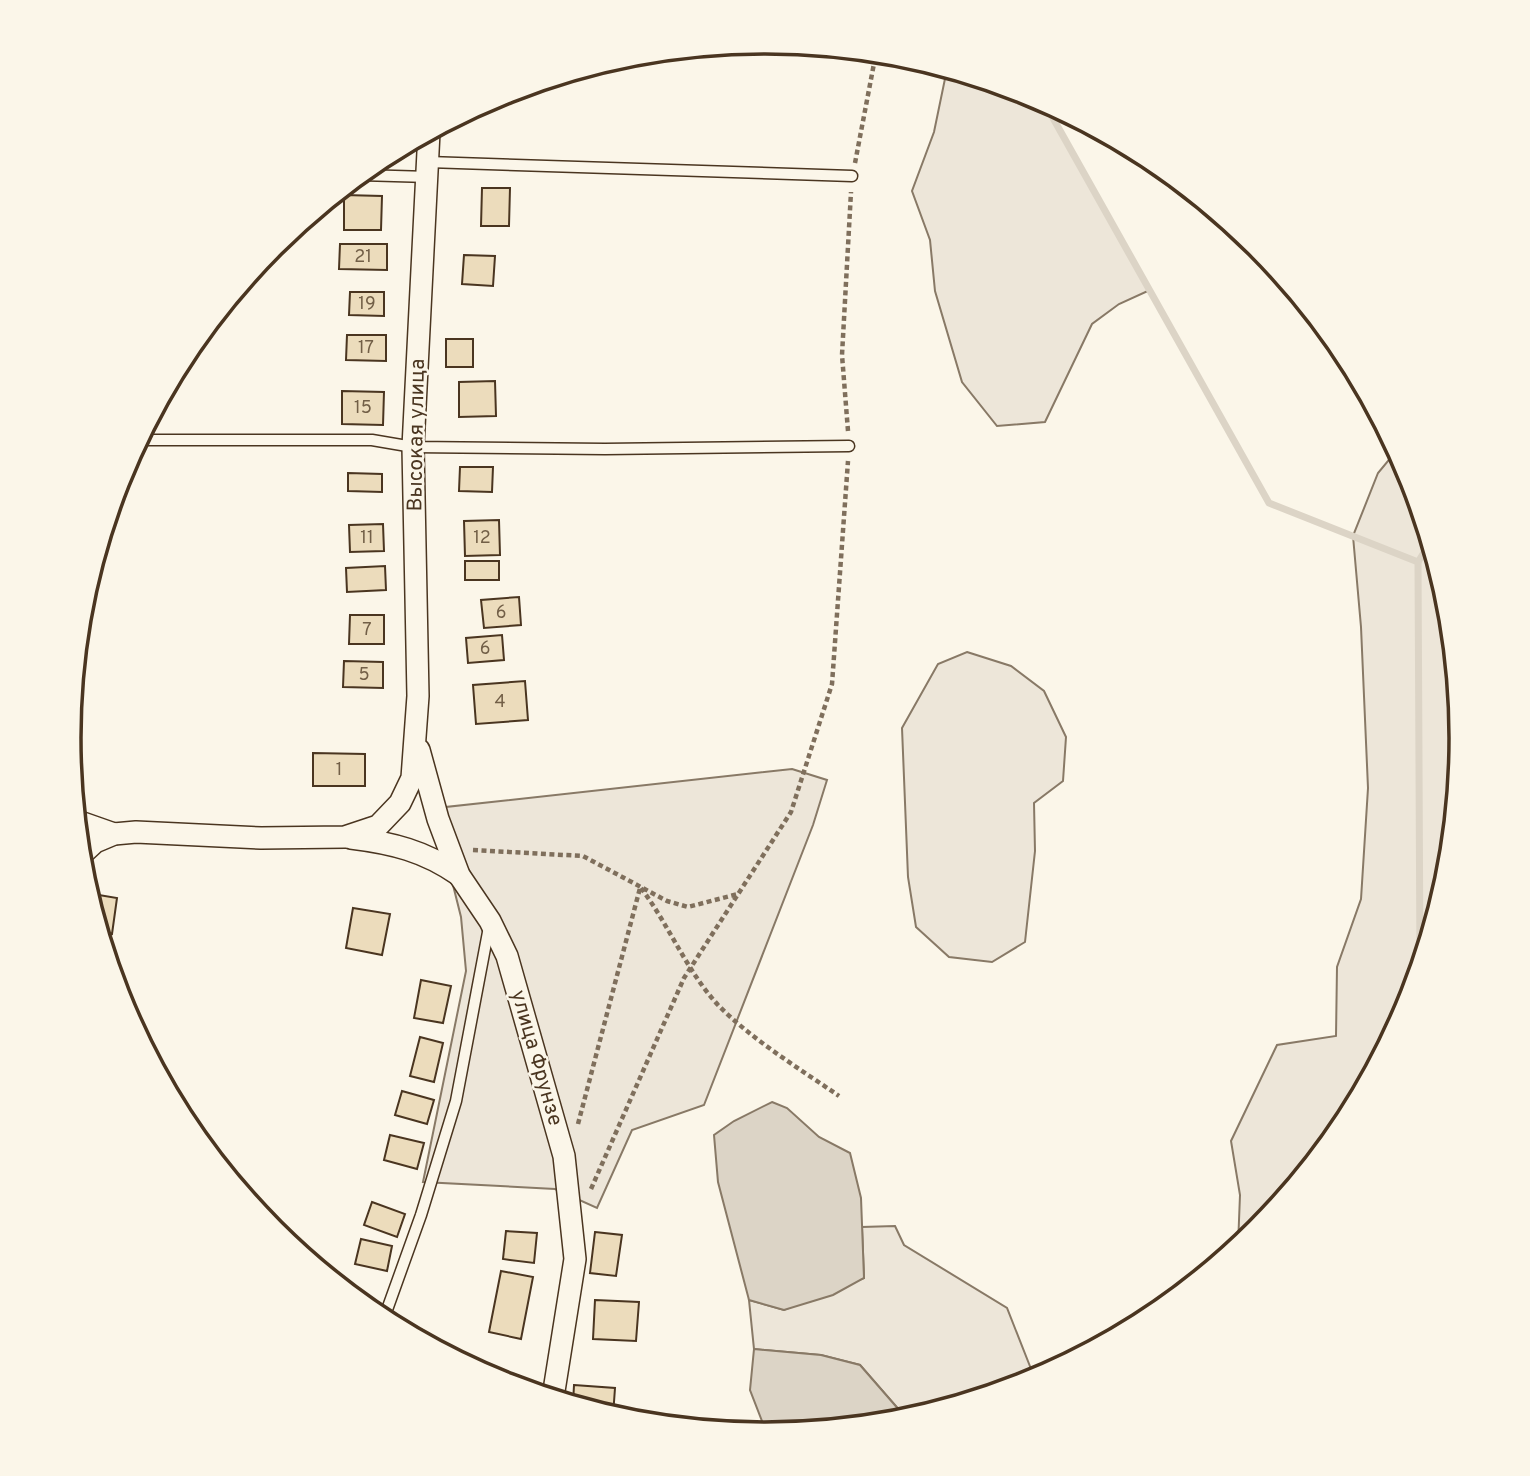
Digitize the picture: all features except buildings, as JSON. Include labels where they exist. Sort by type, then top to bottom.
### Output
[{"type":"street","name":"Высокая улица","points":[[345,837],[378,826],[401,803],[412,778],[418,696],[413,447],[429,143]]},
{"type":"street","name":"улица Фрунзе","points":[[416,737],[438,819],[459,875],[490,921],[508,956],[564,1156],[575,1259],[554,1388]]},
{"type":"street","points":[[87,824],[114,834],[345,837],[414,849],[436,858],[459,875]]},
{"type":"street","points":[[90,846],[114,834]]},
{"type":"lane","points":[[379,174],[429,170],[852,176]]},
{"type":"lane","points":[[150,440],[372,440],[413,447],[605,449],[849,446]]},
{"type":"lane","points":[[387,1308],[421,1216],[456,1101],[490,921]]},
{"type":"path","points":[[572,1219],[588,1196],[690,968],[791,812],[832,684],[849,446],[842,355],[852,176],[874,63]]},
{"type":"path","points":[[450,850],[583,856],[640,888],[688,907],[739,893]]},
{"type":"path","points":[[640,888],[660,914],[690,968],[719,1006],[784,1058],[839,1096]]},
{"type":"path","points":[[577,1130],[640,888]]},
{"type":"shaded area","points":[[945,79],[1027,106],[1053,118],[1150,290],[1119,304],[1092,324],[1045,422],[997,426],[962,382],[935,291],[930,240],[912,191],[934,132]]},
{"type":"shaded area","points":[[1389,459],[1425,561],[1443,649],[1449,738],[1443,827],[1436,871],[1412,958],[1397,1000],[1357,1080],[1334,1118],[1307,1154],[1279,1189],[1239,1230],[1240,1195],[1231,1141],[1277,1045],[1336,1036],[1337,967],[1361,899],[1368,788],[1361,627],[1353,536],[1378,473]]},
{"type":"shaded area","points":[[967,652],[1011,666],[1044,691],[1066,737],[1063,781],[1034,803],[1035,851],[1025,942],[992,962],[949,957],[916,927],[908,877],[902,728],[938,664]]},
{"type":"shaded area","points":[[792,769],[827,780],[813,825],[704,1105],[632,1130],[597,1208],[555,1189],[423,1182],[466,971],[461,917],[453,885],[446,807]]},
{"type":"shaded area","points":[[772,1102],[787,1108],[819,1137],[850,1153],[861,1198],[864,1278],[833,1295],[784,1310],[749,1300],[718,1182],[714,1135],[734,1121]]},
{"type":"shaded area","points":[[895,1226],[904,1245],[1007,1308],[1031,1368],[985,1385],[898,1409],[860,1365],[821,1355],[754,1349],[749,1300],[784,1310],[864,1278],[862,1227]]},
{"type":"shaded area","points":[[754,1349],[821,1355],[860,1365],[898,1409],[854,1416],[762,1422],[750,1390]]},
{"type":"waterway","points":[[1053,118],[1269,503],[1418,562],[1420,932]]},
{"type":"waterway","points":[[1418,562],[1423,554]]}]
